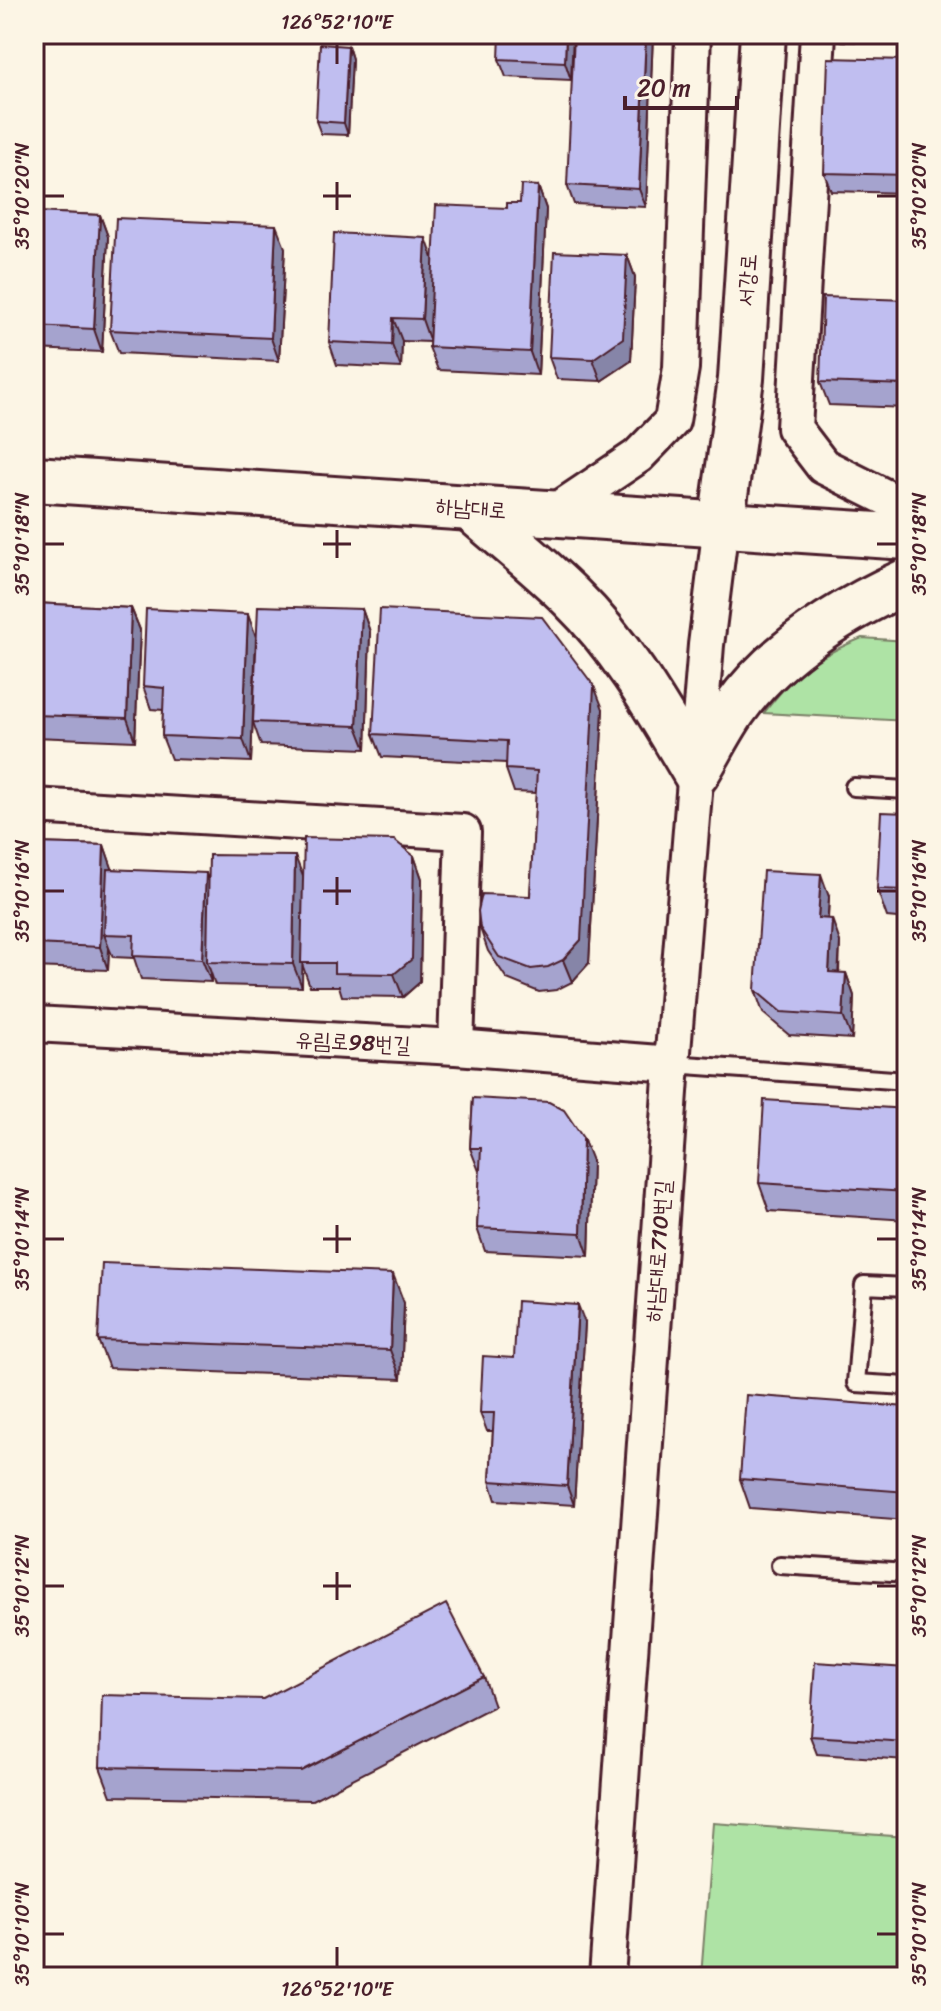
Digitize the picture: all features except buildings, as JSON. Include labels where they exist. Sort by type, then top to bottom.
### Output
[{"type":"main road","name":"서강로","points":[[721,525],[741,379],[763,34]]},
{"type":"main road","name":"하남대로","points":[[34,479],[907,537]]},
{"type":"main road","points":[[470,508],[573,598],[612,643],[645,688],[696,774],[736,708],[779,661],[842,612],[907,581]]},
{"type":"street","points":[[553,513],[638,456],[672,421],[681,368],[693,34]]},
{"type":"street","points":[[818,34],[794,428],[823,466],[907,508]]},
{"type":"street","name":"하남대로710번길","points":[[607,1977],[672,1064],[721,525]]},
{"type":"street","points":[[34,806],[463,832],[456,1047]]},
{"type":"street","name":"유림로98번길","points":[[34,1024],[456,1047],[672,1064]]},
{"type":"lane","points":[[854,787],[907,790]]},
{"type":"lane","points":[[672,1064],[907,1081]]},
{"type":"lane","points":[[907,1287],[864,1285],[856,1383],[907,1386]]},
{"type":"lane","points":[[780,1565],[907,1573]]},
{"type":"green space","points":[[862,638],[907,641],[907,721],[764,713],[807,667]]},
{"type":"green space","points":[[713,1823],[907,1837],[907,1977],[701,1977]]}]
